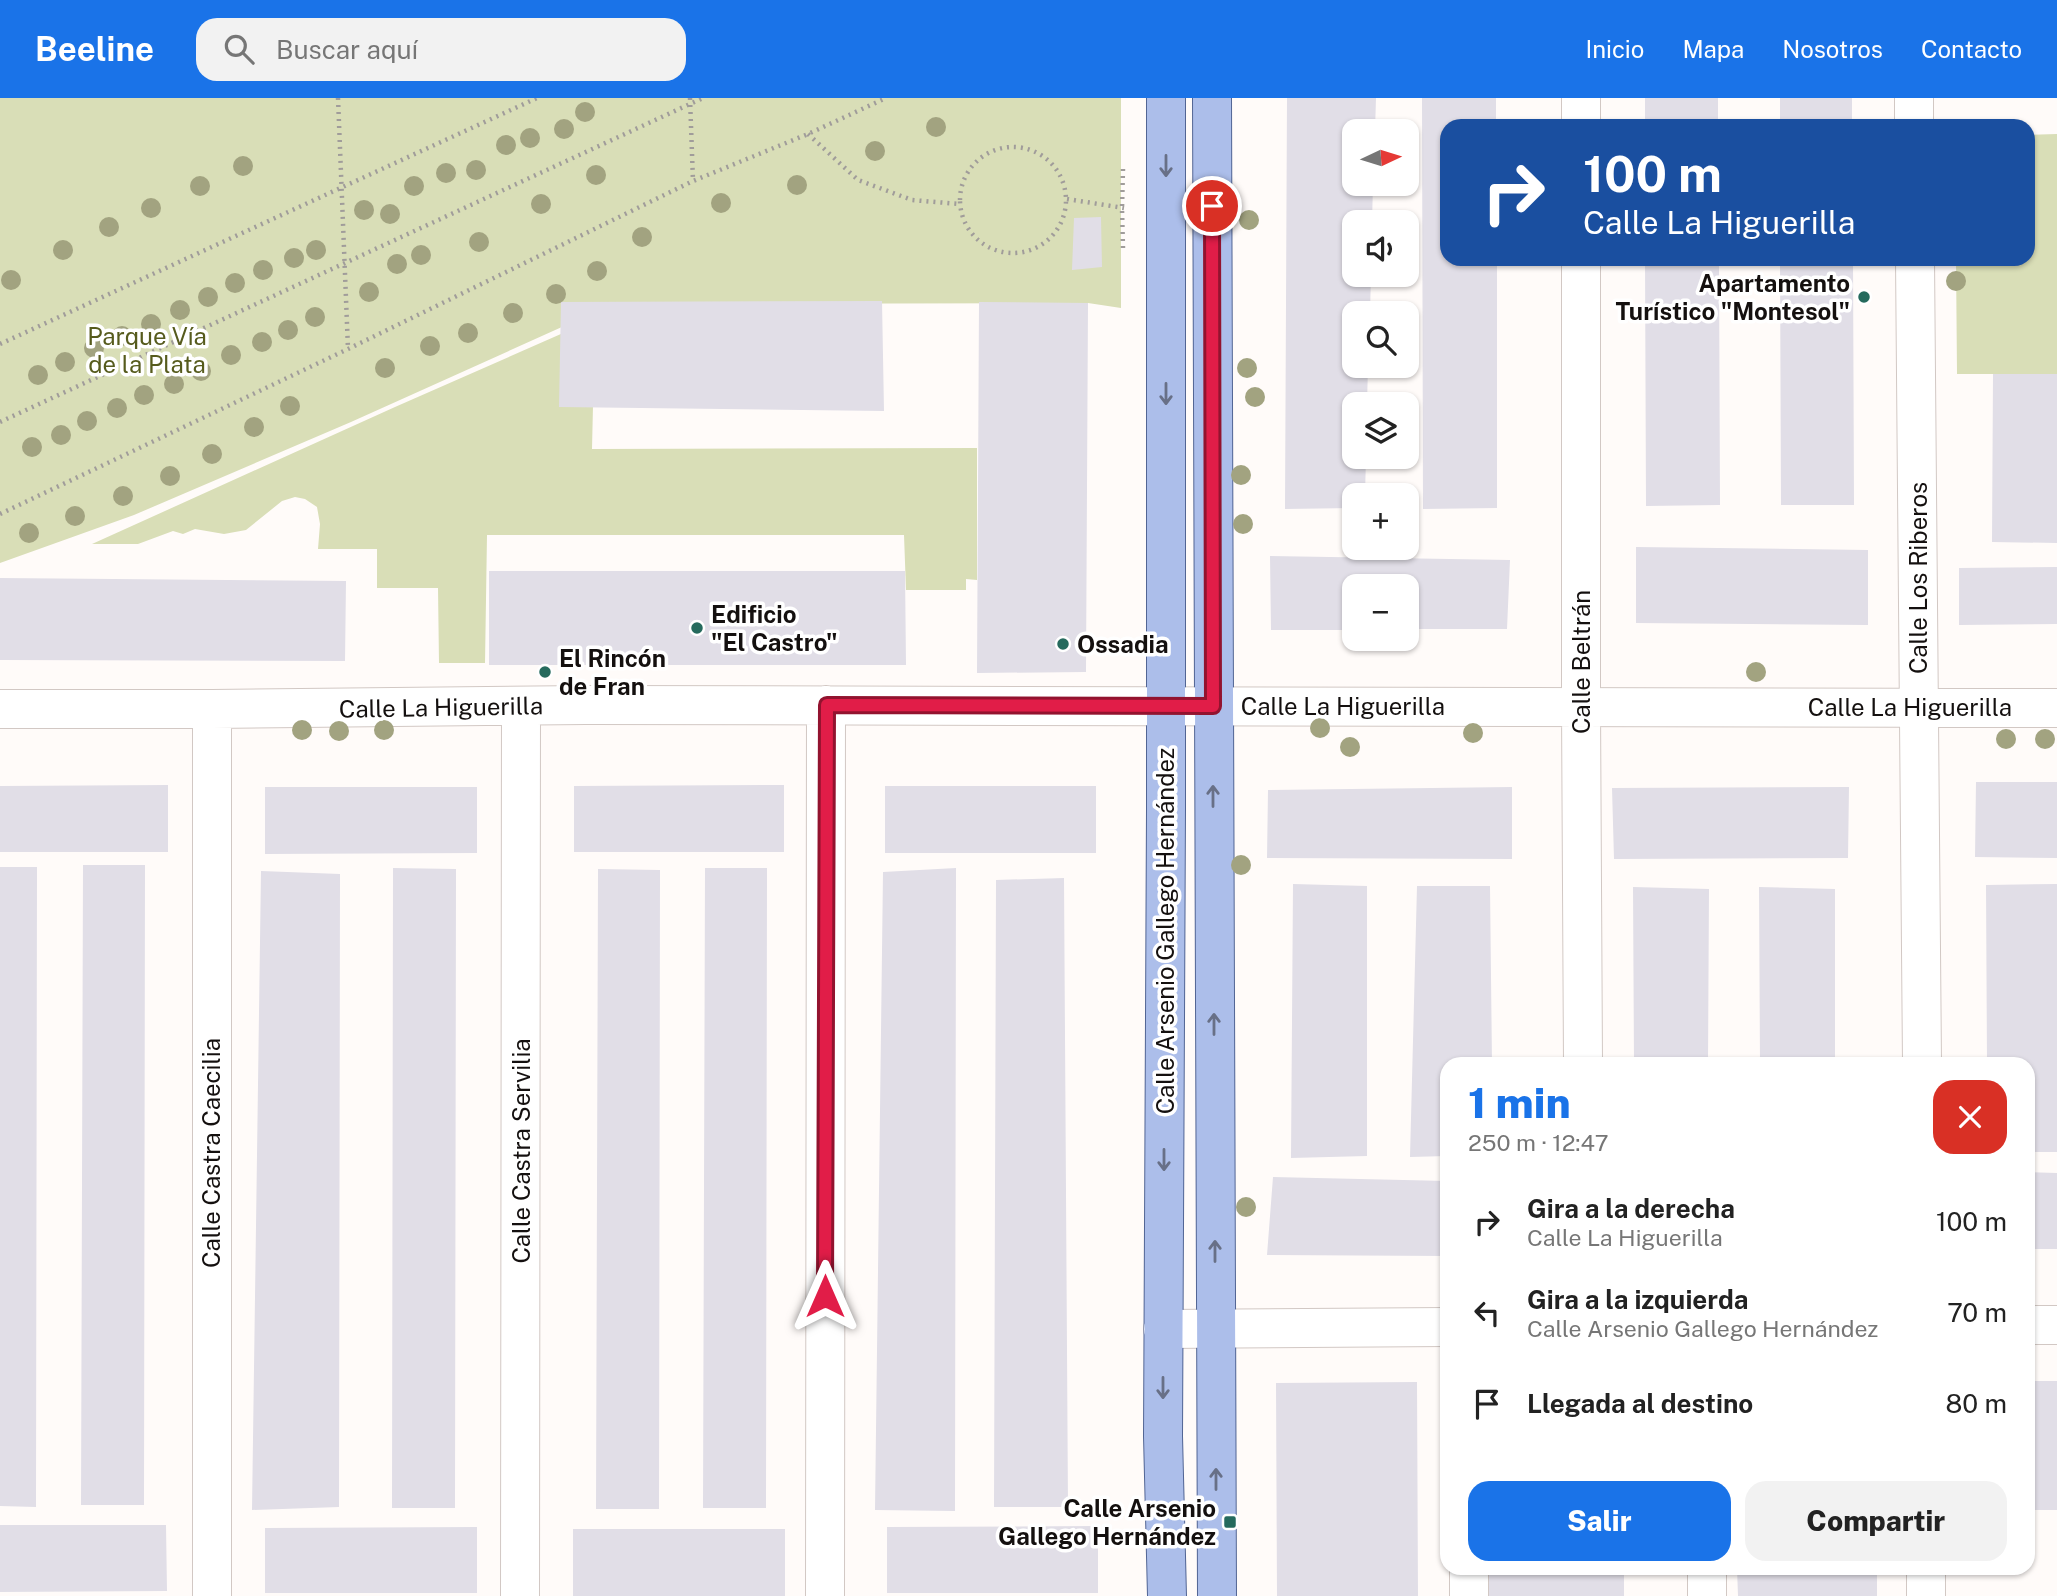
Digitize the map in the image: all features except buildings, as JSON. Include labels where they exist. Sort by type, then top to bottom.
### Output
[{"type":"main road","name":"Calle Arsenio Gallego Hernández","points":[[1166,98],[1163,1436],[1167,1596]]},
{"type":"main road","name":"Calle Arsenio Gallego Hernández","points":[[1212,98],[1217,1596]]},
{"type":"street","points":[[1581,98],[1581,119]]},
{"type":"street","points":[[1914,98],[1914,119]]},
{"type":"street","name":"Calle Beltrán","points":[[1581,266],[1583,1057]]},
{"type":"street","name":"Calle Los Riberos","points":[[1915,266],[1922,1057]]},
{"type":"street","name":"Calle La Higuerilla","points":[[0,709],[827,705],[2057,708]]},
{"type":"street","points":[[825,1596],[827,705]]},
{"type":"street","name":"Calle Castra Servilia","points":[[520,1596],[521,706]]},
{"type":"street","name":"Calle Castra Caecilia","points":[[212,709],[212,1596]]},
{"type":"street","points":[[2035,1325],[2057,1325]]},
{"type":"street","points":[[1163,1329],[1440,1327]]},
{"type":"street","points":[[1469,1575],[1469,1596]]},
{"type":"street","points":[[1707,1575],[1707,1596]]},
{"type":"street","points":[[1926,1575],[1926,1596]]},
{"type":"path","points":[[338,98],[348,349]]},
{"type":"path","points":[[0,344],[537,98]]},
{"type":"path","points":[[0,422],[690,101],[702,98]]},
{"type":"path","points":[[0,514],[693,181],[807,135],[886,98]]},
{"type":"path","points":[[690,101],[693,181]]},
{"type":"path","points":[[807,135],[858,180],[912,200],[959,204]]},
{"type":"path","points":[[1020,147],[1041,154],[1061,176],[1067,199],[1063,219],[1050,239],[1034,250],[1009,254],[990,249],[968,230],[959,204],[963,181],[976,161],[993,150],[1020,147]]},
{"type":"path","points":[[1067,199],[1122,209],[1166,200]]},
{"type":"green space","name":"Parque Vía de la Plata","points":[[0,98],[1121,98],[1121,308],[1088,303],[613,304],[351,422],[134,515],[0,563]]},
{"type":"green space","points":[[2057,134],[2057,374],[1957,374],[1956,266],[2035,266],[2035,135]]},
{"type":"green space","points":[[595,319],[592,449],[977,448],[977,580],[966,579],[966,590],[906,590],[904,535],[487,535],[485,663],[439,663],[438,588],[377,588],[377,549],[318,549],[320,524],[317,507],[305,499],[295,497],[282,501],[246,530],[224,534],[195,529],[183,534],[173,531],[138,544],[92,544],[395,407]]},
{"type":"place","name":"Apartamento Turístico \"Montesol\"","points":[[1864,297]]},
{"type":"place","name":"Edificio \"El Castro\"","points":[[697,628]]},
{"type":"place","name":"Ossadia","points":[[1063,644]]},
{"type":"place","name":"El Rincón de Fran","points":[[545,672]]},
{"type":"place","name":"Calle Arsenio Gallego Hernández","points":[[1230,1522]]},
{"type":"route","points":[[825,1296],[827,705],[1213,706],[1212,206]]}]
